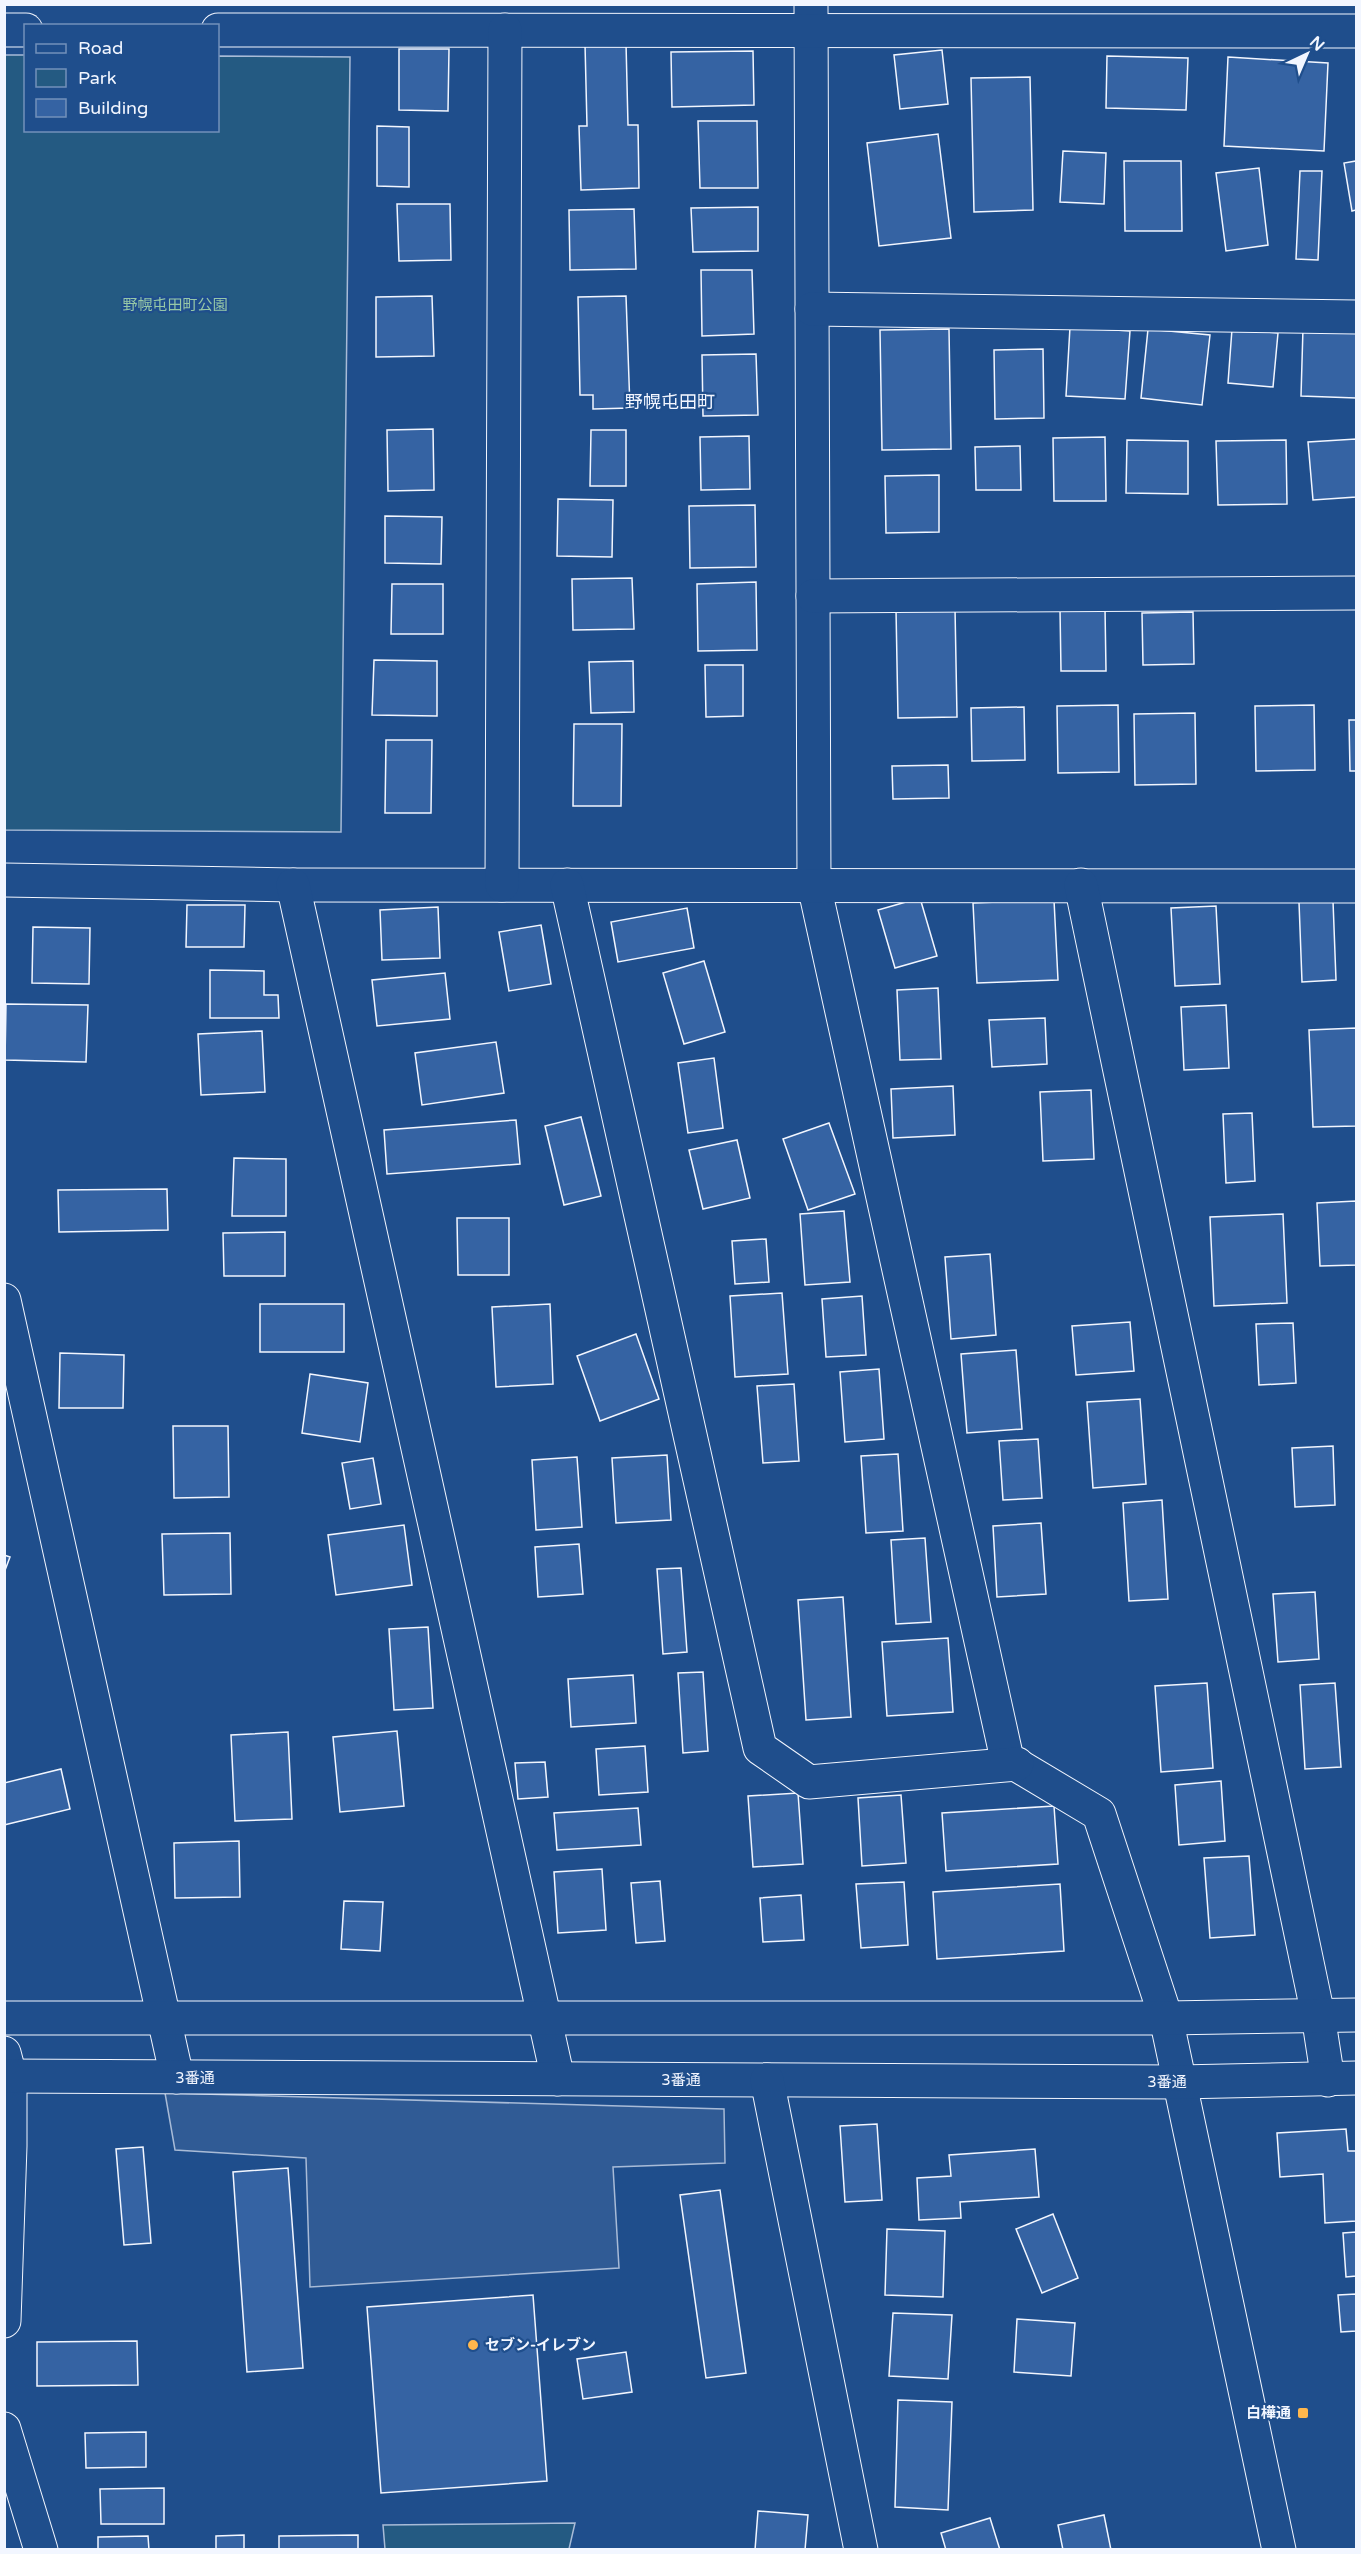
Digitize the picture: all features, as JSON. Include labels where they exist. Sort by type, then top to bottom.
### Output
[{"type":"street","points":[[811,17],[814,885],[1007,1759],[1099,1814],[1166,2018],[1279,2550]]},
{"type":"street","points":[[219,30],[505,30],[811,17],[1356,31]]},
{"type":"street","points":[[4,30],[24,30]]},
{"type":"street","points":[[502,885],[505,30]]},
{"type":"street","points":[[812,309],[1356,317]]},
{"type":"street","points":[[813,596],[1356,592]]},
{"type":"street","points":[[4,880],[293,885],[1356,886]]},
{"type":"street","points":[[293,885],[558,2079]]},
{"type":"street","points":[[567,885],[760,1748],[809,1782],[1017,1764]]},
{"type":"street","points":[[1081,885],[1318,2015],[1342,2079]]},
{"type":"street","points":[[4,1300],[177,2078]]},
{"type":"street","points":[[4,2018],[1166,2018],[1356,2015]]},
{"type":"street","points":[[4,2322],[10,2146],[6,2069]]},
{"type":"street","name":"3番通","points":[[6,2069],[177,2078],[1179,2082],[1342,2079]]},
{"type":"street","points":[[768,2080],[861,2550]]},
{"type":"street","points":[[4,2429],[41,2550]]},
{"type":"green space","name":"野幌屯田町公園","points":[[4,55],[24,55],[24,132],[219,132],[219,56],[350,57],[341,832],[5,830]]},
{"type":"green space","points":[[575,2523],[569,2549],[385,2549],[383,2525]]},
{"type":"shaded area","points":[[165,2093],[724,2109],[725,2163],[613,2167],[619,2268],[310,2287],[306,2158],[175,2150]]},
{"type":"building","points":[[626,43],[628,125],[638,125],[639,188],[581,190],[579,126],[587,126],[585,44]]},
{"type":"building","points":[[399,49],[449,49],[448,111],[399,110]]},
{"type":"building","points":[[942,50],[948,104],[900,109],[894,55]]},
{"type":"building","points":[[753,51],[754,105],[672,107],[671,52]]},
{"type":"building","points":[[1107,56],[1188,58],[1186,110],[1106,108]]},
{"type":"building","points":[[1228,57],[1328,63],[1324,151],[1224,146]]},
{"type":"building","points":[[1030,77],[1033,210],[974,212],[971,78]]},
{"type":"building","points":[[698,121],[757,121],[758,188],[700,188]]},
{"type":"building","points":[[377,126],[409,127],[409,187],[377,186]]},
{"type":"building","points":[[938,134],[951,238],[879,246],[867,143]]},
{"type":"building","points":[[1063,151],[1106,153],[1104,204],[1060,202]]},
{"type":"building","points":[[1124,161],[1181,161],[1182,231],[1125,231]]},
{"type":"building","points":[[1356,161],[1356,210],[1352,211],[1344,163]]},
{"type":"building","points":[[1259,168],[1268,245],[1226,251],[1216,173]]},
{"type":"building","points":[[1300,171],[1322,171],[1318,260],[1296,259]]},
{"type":"building","points":[[397,204],[450,204],[451,260],[399,261]]},
{"type":"building","points":[[758,207],[758,251],[693,252],[691,208]]},
{"type":"building","points":[[634,209],[636,269],[570,270],[569,210]]},
{"type":"building","points":[[701,270],[752,270],[754,334],[702,336]]},
{"type":"building","points":[[432,296],[434,356],[376,357],[376,297]]},
{"type":"building","points":[[626,296],[630,408],[593,409],[593,395],[580,395],[578,297]]},
{"type":"building","points":[[1070,327],[1130,331],[1125,399],[1066,396]]},
{"type":"building","points":[[1303,328],[1356,330],[1356,398],[1301,396]]},
{"type":"building","points":[[949,329],[951,449],[882,450],[880,330]]},
{"type":"building","points":[[1148,329],[1210,335],[1202,405],[1141,398]]},
{"type":"building","points":[[1232,329],[1278,333],[1273,387],[1228,383]]},
{"type":"building","points":[[1043,349],[1044,418],[995,419],[994,350]]},
{"type":"building","points":[[756,354],[758,415],[703,416],[702,355]]},
{"type":"building","points":[[433,429],[434,490],[388,491],[387,430]]},
{"type":"building","points":[[591,430],[626,430],[626,486],[590,486]]},
{"type":"building","points":[[749,436],[750,489],[701,490],[700,437]]},
{"type":"building","points":[[1105,437],[1106,501],[1054,501],[1053,438]]},
{"type":"building","points":[[1356,439],[1356,497],[1313,500],[1308,442]]},
{"type":"building","points":[[1127,440],[1188,441],[1188,494],[1126,493]]},
{"type":"building","points":[[1286,440],[1287,504],[1218,505],[1216,441]]},
{"type":"building","points":[[1020,446],[1021,490],[976,490],[975,447]]},
{"type":"building","points":[[939,475],[939,532],[886,533],[885,476]]},
{"type":"building","points":[[558,499],[613,500],[612,557],[557,556]]},
{"type":"building","points":[[755,505],[756,567],[690,568],[689,506]]},
{"type":"building","points":[[385,516],[442,517],[441,564],[385,563]]},
{"type":"building","points":[[632,578],[634,629],[573,630],[572,579]]},
{"type":"building","points":[[756,582],[757,650],[698,651],[697,584]]},
{"type":"building","points":[[392,584],[443,584],[443,634],[391,634]]},
{"type":"building","points":[[955,608],[957,717],[898,718],[896,609]]},
{"type":"building","points":[[1105,608],[1106,671],[1061,671],[1060,609]]},
{"type":"building","points":[[1193,612],[1194,664],[1143,665],[1142,613]]},
{"type":"building","points":[[374,660],[437,661],[437,716],[372,715]]},
{"type":"building","points":[[633,661],[634,712],[591,713],[589,662]]},
{"type":"building","points":[[705,665],[743,665],[743,716],[706,717]]},
{"type":"building","points":[[1118,705],[1119,772],[1058,773],[1057,706]]},
{"type":"building","points":[[1314,705],[1315,770],[1256,771],[1255,706]]},
{"type":"building","points":[[1024,707],[1025,760],[972,761],[971,708]]},
{"type":"building","points":[[1195,713],[1196,784],[1135,785],[1134,714]]},
{"type":"building","points":[[1349,720],[1356,720],[1356,771],[1350,771]]},
{"type":"building","points":[[574,724],[622,724],[621,806],[573,806]]},
{"type":"building","points":[[386,740],[432,740],[431,813],[385,813]]},
{"type":"building","points":[[948,765],[949,798],[893,799],[892,766]]},
{"type":"building","points":[[920,898],[937,956],[895,968],[878,910]]},
{"type":"building","points":[[1054,900],[1058,980],[977,983],[973,903]]},
{"type":"building","points":[[1333,901],[1336,980],[1302,982],[1299,902]]},
{"type":"building","points":[[187,905],[245,905],[244,947],[186,947]]},
{"type":"building","points":[[1216,906],[1220,984],[1175,986],[1171,908]]},
{"type":"building","points":[[438,907],[440,958],[382,960],[380,910]]},
{"type":"building","points":[[687,908],[694,948],[618,962],[611,922]]},
{"type":"building","points":[[541,925],[551,984],[509,991],[499,932]]},
{"type":"building","points":[[33,927],[90,928],[89,984],[32,983]]},
{"type":"building","points":[[704,961],[725,1032],[684,1044],[663,973]]},
{"type":"building","points":[[210,970],[264,971],[264,995],[278,995],[279,1018],[210,1018]]},
{"type":"building","points":[[445,973],[450,1019],[377,1026],[372,980]]},
{"type":"building","points":[[938,988],[941,1059],[900,1060],[897,990]]},
{"type":"building","points":[[6,1004],[88,1005],[86,1062],[5,1060]]},
{"type":"building","points":[[1226,1005],[1229,1068],[1184,1070],[1181,1007]]},
{"type":"building","points":[[1045,1018],[1047,1064],[992,1067],[989,1020]]},
{"type":"building","points":[[1356,1028],[1356,1126],[1313,1127],[1309,1030]]},
{"type":"building","points":[[262,1031],[265,1092],[201,1095],[198,1034]]},
{"type":"building","points":[[496,1042],[504,1093],[422,1105],[415,1053]]},
{"type":"building","points":[[714,1058],[723,1128],[688,1133],[678,1063]]},
{"type":"building","points":[[953,1086],[955,1135],[893,1138],[891,1089]]},
{"type":"building","points":[[1091,1090],[1094,1159],[1043,1161],[1040,1092]]},
{"type":"building","points":[[1252,1113],[1255,1181],[1226,1183],[1223,1114]]},
{"type":"building","points":[[581,1117],[601,1196],[564,1205],[545,1126]]},
{"type":"building","points":[[516,1120],[520,1164],[387,1174],[384,1130]]},
{"type":"building","points":[[829,1123],[855,1194],[808,1210],[783,1139]]},
{"type":"building","points":[[737,1140],[750,1198],[703,1209],[689,1150]]},
{"type":"building","points":[[234,1158],[286,1159],[286,1216],[232,1216]]},
{"type":"building","points":[[167,1189],[168,1230],[59,1232],[58,1190]]},
{"type":"building","points":[[1356,1201],[1356,1265],[1320,1266],[1317,1203]]},
{"type":"building","points":[[844,1211],[850,1282],[805,1285],[800,1214]]},
{"type":"building","points":[[1283,1214],[1287,1303],[1214,1306],[1210,1217]]},
{"type":"building","points":[[457,1218],[509,1218],[509,1275],[458,1275]]},
{"type":"building","points":[[285,1232],[285,1276],[224,1276],[223,1233]]},
{"type":"building","points":[[766,1239],[769,1282],[735,1284],[732,1241]]},
{"type":"building","points":[[990,1254],[996,1335],[951,1339],[945,1257]]},
{"type":"building","points":[[782,1293],[788,1374],[735,1377],[730,1296]]},
{"type":"building","points":[[862,1296],[866,1355],[826,1357],[822,1299]]},
{"type":"building","points":[[260,1304],[344,1304],[344,1352],[260,1352]]},
{"type":"building","points":[[550,1304],[553,1384],[496,1387],[492,1307]]},
{"type":"building","points":[[1130,1322],[1134,1371],[1076,1375],[1072,1326]]},
{"type":"building","points":[[1293,1323],[1296,1383],[1259,1385],[1256,1324]]},
{"type":"building","points":[[636,1334],[659,1399],[600,1421],[577,1356]]},
{"type":"building","points":[[1016,1350],[1022,1429],[967,1433],[961,1354]]},
{"type":"building","points":[[60,1353],[124,1355],[123,1408],[59,1408]]},
{"type":"building","points":[[879,1369],[884,1439],[845,1442],[840,1372]]},
{"type":"building","points":[[310,1374],[368,1383],[360,1442],[302,1433]]},
{"type":"building","points":[[794,1384],[799,1461],[763,1463],[757,1386]]},
{"type":"building","points":[[1140,1399],[1146,1484],[1093,1488],[1087,1402]]},
{"type":"building","points":[[173,1426],[228,1426],[229,1497],[174,1498]]},
{"type":"building","points":[[1038,1439],[1042,1498],[1003,1500],[999,1441]]},
{"type":"building","points":[[1333,1446],[1335,1505],[1295,1507],[1292,1448]]},
{"type":"building","points":[[898,1454],[903,1531],[866,1533],[861,1456]]},
{"type":"building","points":[[667,1455],[671,1520],[616,1523],[612,1458]]},
{"type":"building","points":[[577,1457],[582,1527],[536,1530],[532,1460]]},
{"type":"building","points":[[373,1458],[381,1504],[350,1509],[342,1463]]},
{"type":"building","points":[[1162,1500],[1168,1599],[1129,1601],[1123,1503]]},
{"type":"building","points":[[1041,1523],[1046,1594],[997,1597],[993,1526]]},
{"type":"building","points":[[404,1525],[412,1585],[336,1595],[328,1535]]},
{"type":"building","points":[[230,1533],[231,1594],[164,1595],[162,1534]]},
{"type":"building","points":[[925,1538],[931,1622],[896,1624],[891,1540]]},
{"type":"building","points":[[579,1544],[583,1594],[538,1597],[535,1547]]},
{"type":"building","points":[[4,1555],[10,1557],[4,1573]]},
{"type":"building","points":[[681,1568],[687,1652],[663,1654],[657,1569]]},
{"type":"building","points":[[1315,1592],[1319,1659],[1278,1662],[1273,1594]]},
{"type":"building","points":[[843,1597],[851,1717],[806,1720],[798,1600]]},
{"type":"building","points":[[428,1627],[433,1708],[394,1710],[389,1629]]},
{"type":"building","points":[[948,1638],[953,1712],[887,1716],[882,1642]]},
{"type":"building","points":[[703,1672],[708,1751],[683,1753],[678,1673]]},
{"type":"building","points":[[633,1675],[636,1723],[571,1727],[568,1679]]},
{"type":"building","points":[[1207,1683],[1213,1768],[1161,1772],[1155,1686]]},
{"type":"building","points":[[1335,1683],[1341,1767],[1305,1769],[1300,1685]]},
{"type":"building","points":[[397,1731],[404,1806],[340,1812],[333,1737]]},
{"type":"building","points":[[288,1732],[292,1819],[235,1821],[231,1735]]},
{"type":"building","points":[[645,1746],[648,1792],[599,1795],[596,1749]]},
{"type":"building","points":[[545,1762],[548,1797],[518,1799],[515,1763]]},
{"type":"building","points":[[61,1769],[70,1809],[4,1825],[4,1783]]},
{"type":"building","points":[[1221,1781],[1225,1841],[1179,1845],[1175,1785]]},
{"type":"building","points":[[798,1793],[803,1864],[753,1867],[748,1796]]},
{"type":"building","points":[[901,1795],[906,1863],[862,1866],[858,1798]]},
{"type":"building","points":[[1054,1806],[1058,1864],[946,1871],[942,1813]]},
{"type":"building","points":[[638,1808],[641,1845],[557,1850],[554,1813]]},
{"type":"building","points":[[239,1841],[240,1897],[175,1898],[174,1843]]},
{"type":"building","points":[[1249,1856],[1255,1935],[1210,1938],[1204,1858]]},
{"type":"building","points":[[602,1869],[606,1930],[558,1933],[554,1872]]},
{"type":"building","points":[[660,1881],[665,1941],[636,1943],[631,1883]]},
{"type":"building","points":[[904,1882],[908,1945],[861,1948],[856,1884]]},
{"type":"building","points":[[1060,1884],[1064,1951],[937,1959],[933,1892]]},
{"type":"building","points":[[801,1895],[804,1940],[763,1942],[760,1898]]},
{"type":"building","points":[[344,1901],[383,1902],[380,1951],[341,1949]]},
{"type":"building","points":[[877,2124],[882,2200],[845,2202],[840,2126]]},
{"type":"building","points":[[1346,2129],[1348,2151],[1356,2151],[1356,2221],[1325,2223],[1323,2174],[1280,2177],[1277,2133]]},
{"type":"building","points":[[143,2147],[151,2243],[124,2245],[116,2149]]},
{"type":"building","points":[[1035,2149],[1039,2197],[960,2202],[961,2218],[919,2220],[917,2178],[951,2176],[949,2155]]},
{"type":"building","points":[[288,2168],[303,2368],[247,2372],[233,2172]]},
{"type":"building","points":[[720,2190],[746,2373],[706,2378],[680,2195]]},
{"type":"building","points":[[1053,2214],[1078,2278],[1042,2293],[1016,2229]]},
{"type":"building","points":[[887,2229],[945,2231],[943,2297],[885,2295]]},
{"type":"building","points":[[1356,2232],[1356,2276],[1346,2277],[1343,2233]]},
{"type":"building","points":[[1356,2294],[1356,2331],[1341,2332],[1338,2295]]},
{"type":"building","points":[[533,2295],[547,2481],[381,2493],[367,2307]]},
{"type":"building","points":[[893,2313],[952,2315],[948,2379],[889,2376]]},
{"type":"building","points":[[1017,2319],[1075,2323],[1071,2376],[1014,2372]]},
{"type":"building","points":[[137,2341],[138,2385],[37,2386],[37,2342]]},
{"type":"building","points":[[626,2352],[632,2392],[583,2399],[577,2359]]},
{"type":"building","points":[[898,2400],[952,2402],[948,2510],[895,2507]]},
{"type":"building","points":[[146,2432],[146,2467],[86,2468],[85,2433]]},
{"type":"building","points":[[164,2488],[164,2524],[101,2524],[100,2489]]},
{"type":"building","points":[[758,2511],[808,2515],[805,2550],[755,2550]]},
{"type":"building","points":[[1104,2515],[1111,2550],[1063,2550],[1058,2525]]},
{"type":"building","points":[[990,2518],[1000,2550],[946,2550],[941,2533]]},
{"type":"building","points":[[244,2535],[244,2550],[216,2550],[216,2536]]},
{"type":"building","points":[[358,2535],[358,2550],[279,2550],[279,2536]]},
{"type":"building","points":[[148,2536],[149,2550],[98,2550],[98,2537]]},
{"type":"place","name":"セブン-イレブン","points":[[473,2345]]},
{"type":"place","name":"白樺通","points":[[1303,2413]]},
{"type":"district","name":"野幌屯田町","points":[[670,402]]}]
